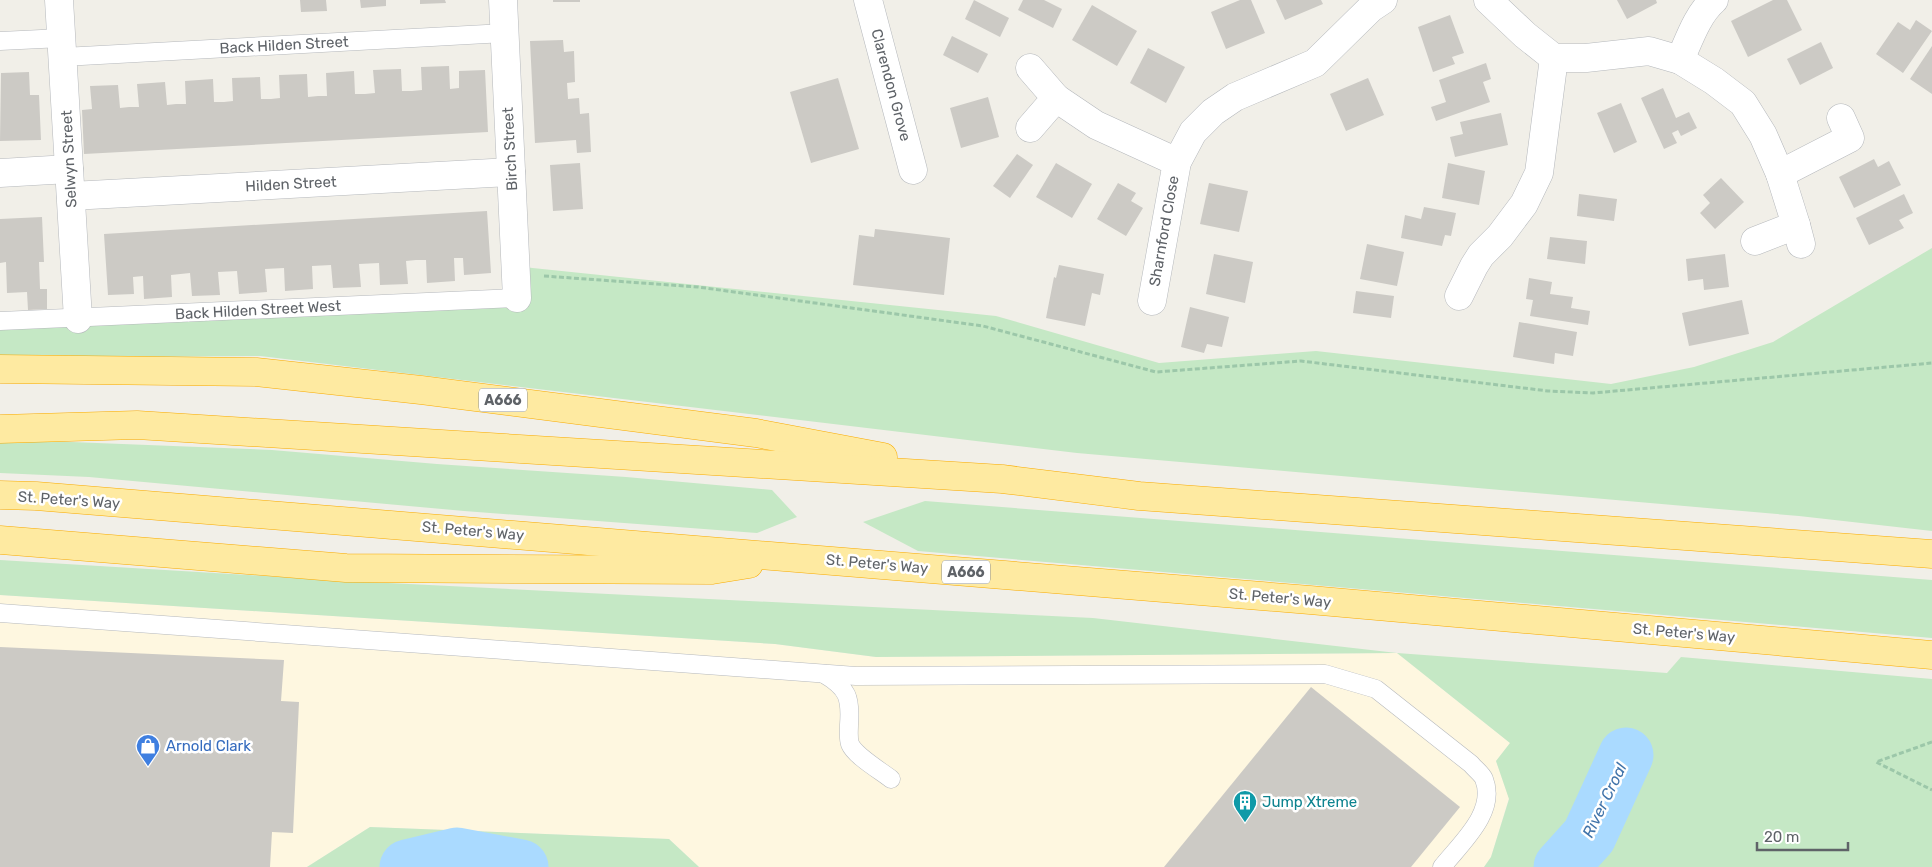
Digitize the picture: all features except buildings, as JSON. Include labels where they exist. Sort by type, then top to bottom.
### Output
[{"type":"highway","name":"A666","points":[[0,369],[256,372],[421,390],[756,433],[1002,479]]},
{"type":"highway","name":"A666","points":[[0,429],[137,425],[1002,479],[1139,496],[1932,554]]},
{"type":"highway","name":"St. Peter's Way","points":[[0,495],[1310,600],[1932,655]]},
{"type":"highway","name":"A666","points":[[0,540],[346,568],[712,570],[787,557]]},
{"type":"street","name":"Selwyn Street","points":[[59,0],[78,318]]},
{"type":"street","name":"Birch Street","points":[[503,0],[517,286]]},
{"type":"street","name":"Clarendon Grove","points":[[868,0],[913,170]]},
{"type":"street","name":"Sharnford Close","points":[[1152,301],[1177,162],[1193,132],[1213,112],[1235,97],[1315,63],[1371,8],[1383,0]]},
{"type":"street","points":[[1488,0],[1525,36],[1554,58],[1586,58],[1649,52],[1680,60],[1714,81],[1743,103],[1763,135],[1780,174],[1798,235],[1755,241]]},
{"type":"street","points":[[1680,60],[1704,12],[1714,0]]},
{"type":"street","points":[[1460,296],[1474,266],[1524,204],[1539,173],[1554,58]]},
{"type":"street","name":"Sharnford Close","points":[[1030,68],[1056,98],[1096,126],[1177,162]]},
{"type":"street","points":[[1030,128],[1056,98]]},
{"type":"street","points":[[1780,174],[1850,138],[1841,118]]},
{"type":"street","points":[[0,174],[69,170]]},
{"type":"street","name":"Hilden Street","points":[[71,196],[511,172]]},
{"type":"lane","name":"Back Hilden Street","points":[[0,40],[62,47],[505,33]]},
{"type":"lane","name":"Back Hilden Street West","points":[[0,321],[78,318],[517,286]]},
{"type":"lane","points":[[0,613],[856,676],[1325,674],[1376,689],[1471,764],[1484,778],[1488,797],[1483,816],[1442,867]]},
{"type":"lane","points":[[821,672],[842,687],[848,697],[850,706],[850,744],[856,752],[891,779]]},
{"type":"path","points":[[517,286],[698,288],[983,326],[1156,372],[1301,361],[1548,391],[1593,393],[1932,362]]},
{"type":"path","points":[[1932,742],[1876,762],[1932,790]]},
{"type":"shaded area","points":[[0,595],[775,644],[876,657],[1397,653],[1510,743],[1496,761],[1509,798],[1491,857],[1484,867],[699,867],[669,839],[370,827],[307,867],[0,867]]},
{"type":"green space","points":[[1932,248],[1932,531],[1799,516],[1077,453],[260,356],[0,358],[0,327],[523,304],[523,267],[996,316],[1159,363],[1316,351],[1611,384],[1694,367],[1773,342]]},
{"type":"green space","points":[[46,441],[272,450],[772,490],[797,517],[757,533],[464,511],[89,477],[0,473],[0,442]]},
{"type":"green space","points":[[925,501],[1932,580],[1932,638],[918,551],[863,522]]},
{"type":"green space","points":[[0,560],[348,581],[1093,618],[1397,653],[876,657],[775,644],[0,595]]},
{"type":"green space","points":[[1397,653],[1667,673],[1681,657],[1932,679],[1932,867],[1484,867],[1491,857],[1509,799],[1496,761],[1510,743]]},
{"type":"green space","points":[[370,827],[669,839],[699,867],[307,867]]},
{"type":"waterway","name":"River Croal","points":[[1561,867],[1589,836],[1626,755]]},
{"type":"waterway","name":"River Croal","points":[[407,867],[457,855],[521,867]]},
{"type":"place","name":"Arnold Clark","points":[[148,767]]},
{"type":"place","name":"Jump Xtreme","points":[[1245,823]]}]
